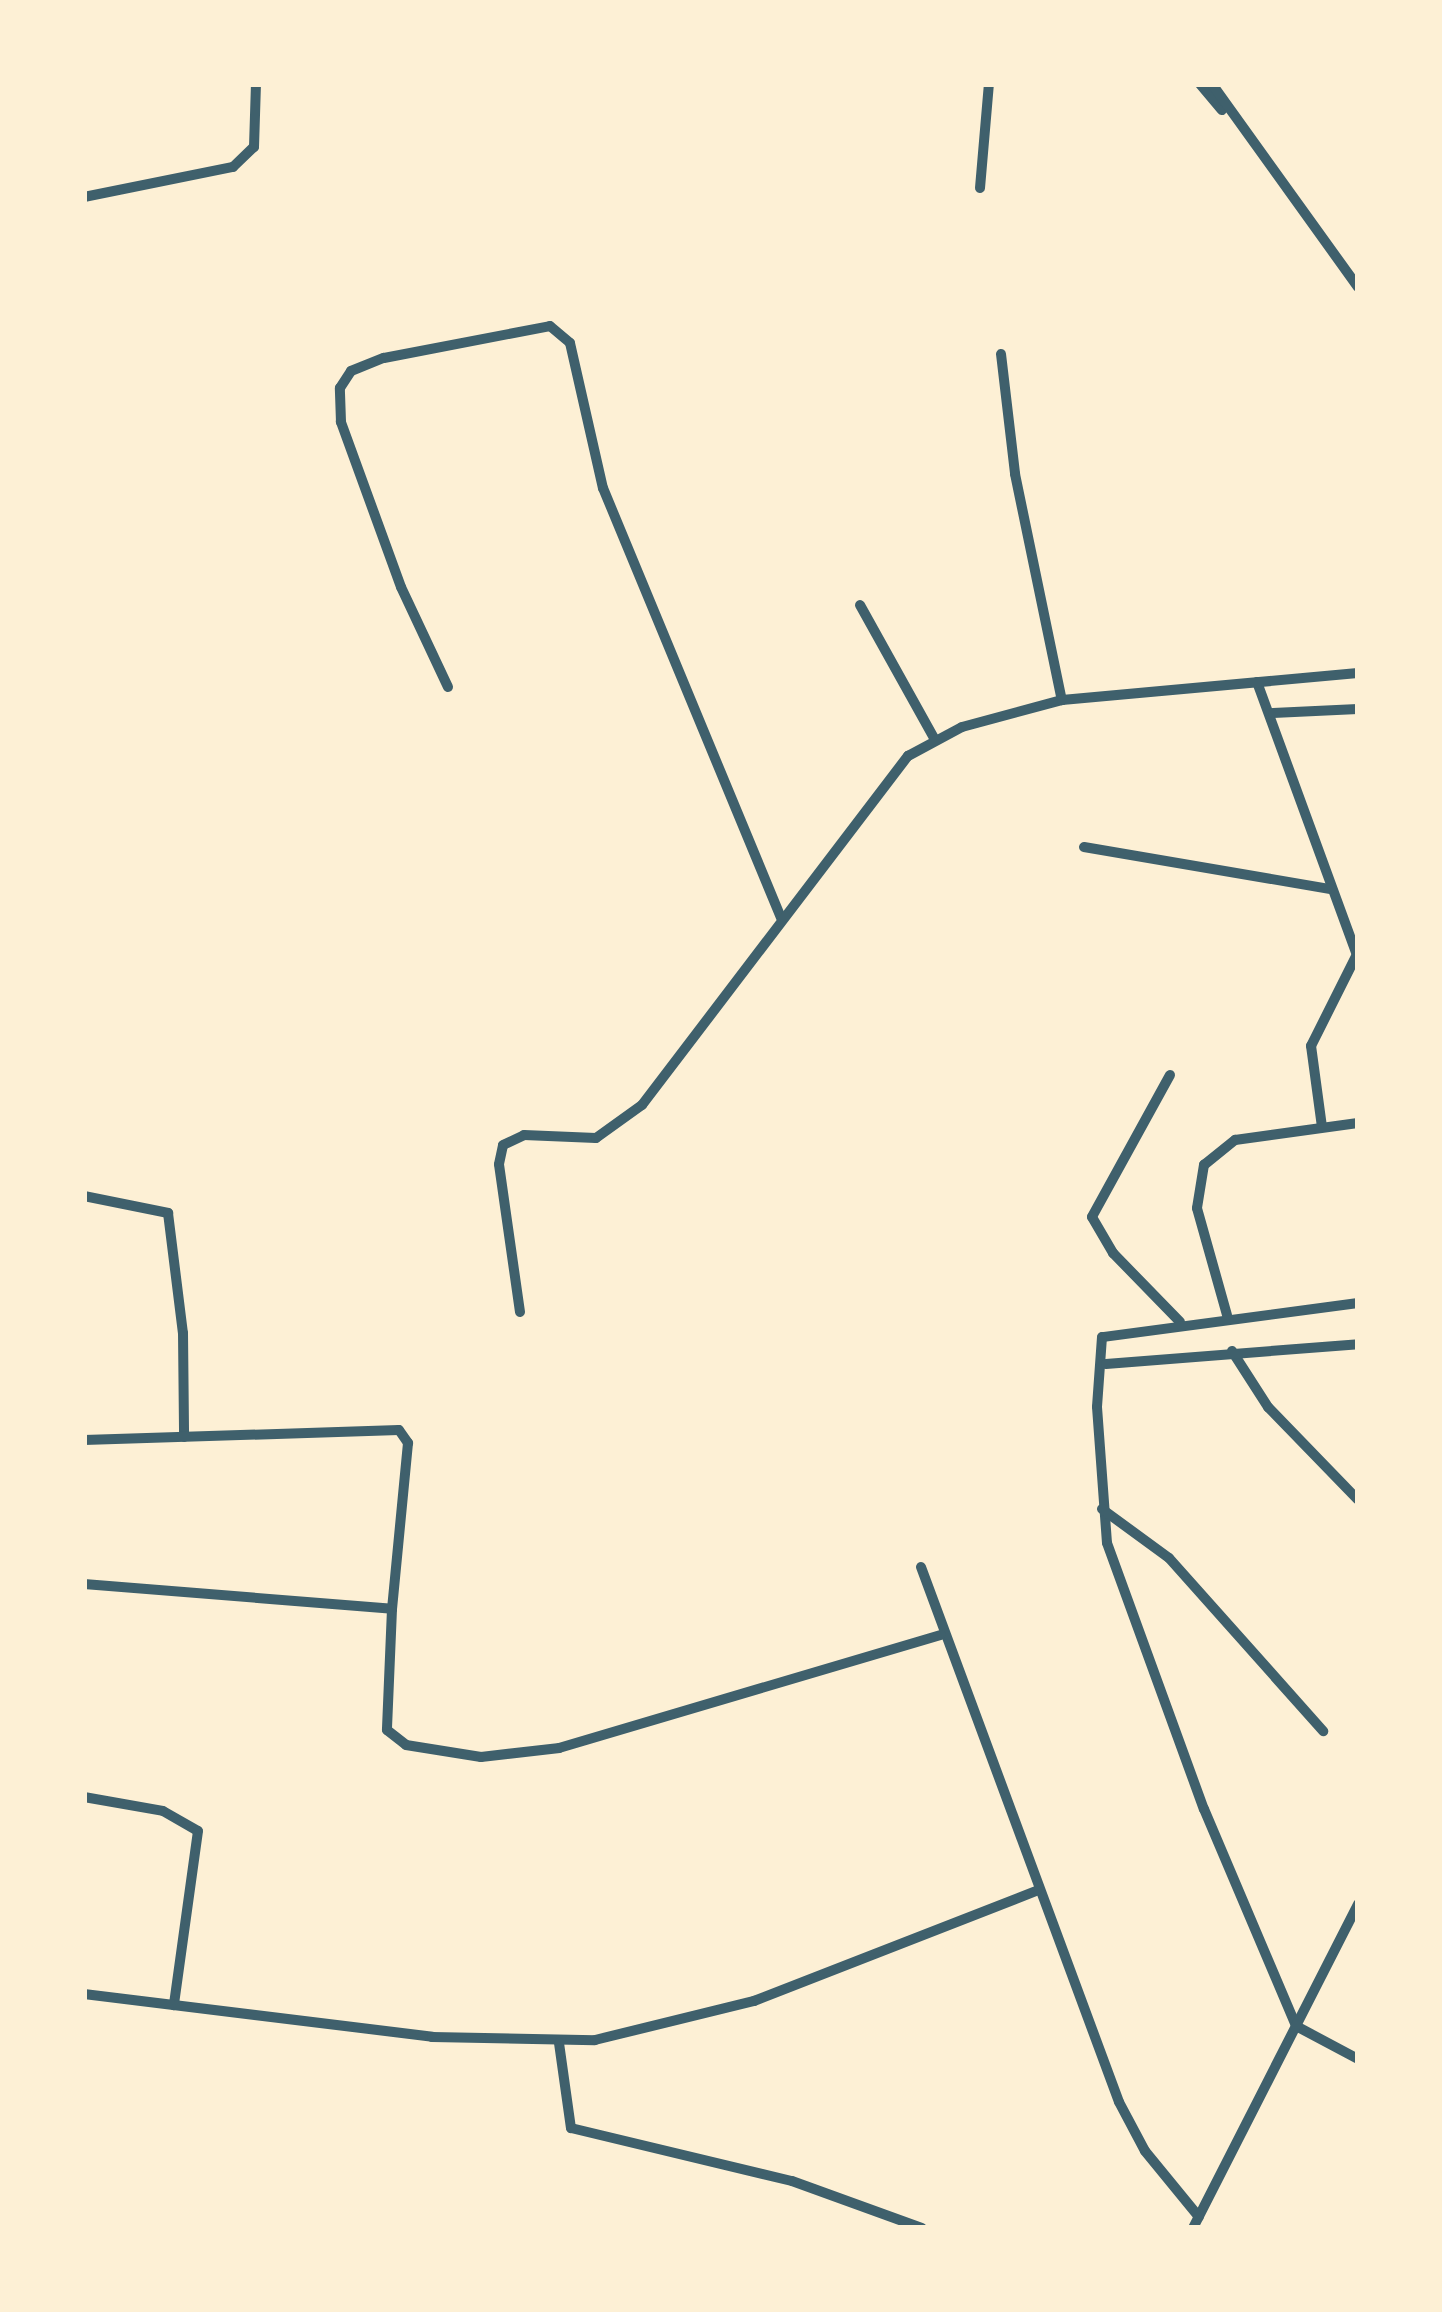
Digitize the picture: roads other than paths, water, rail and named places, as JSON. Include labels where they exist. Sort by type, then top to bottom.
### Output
[{"type":"street","points":[[84,197],[233,167],[254,147],[256,84]]},
{"type":"street","points":[[980,188],[989,84]]},
{"type":"street","points":[[1200,84],[1358,287]]},
{"type":"street","points":[[1212,84],[1243,135]]},
{"type":"street","points":[[448,687],[401,587],[341,422],[340,388],[351,371],[384,358],[550,326],[570,344],[603,488],[781,918]]},
{"type":"street","points":[[1001,354],[1015,474],[1062,700]]},
{"type":"street","points":[[860,605],[934,737]]},
{"type":"street","points":[[520,1312],[499,1164],[503,1145],[524,1135],[596,1138],[620,1126],[683,1058],[781,918],[908,756],[934,737],[1062,700],[1358,673]]},
{"type":"street","points":[[1257,682],[1273,713],[1357,957],[1311,1046],[1322,1127]]},
{"type":"street","points":[[1273,713],[1358,709]]},
{"type":"street","points":[[1084,848],[1330,889]]},
{"type":"street","points":[[1170,1075],[1092,1217],[1113,1253],[1180,1322]]},
{"type":"street","points":[[1227,1316],[1197,1208],[1204,1166],[1235,1141],[1358,1123]]},
{"type":"street","points":[[84,1196],[168,1213],[183,1333],[184,1437]]},
{"type":"street","points":[[1358,1303],[1180,1322],[1102,1337],[1097,1352],[1106,1364],[1097,1408],[1102,1509],[1164,1706],[1295,2026],[1358,2059]]},
{"type":"street","points":[[1106,1364],[1358,1344]]},
{"type":"street","points":[[1232,1351],[1268,1408],[1358,1500]]},
{"type":"street","points":[[84,1440],[404,1434],[387,1730],[393,1740],[497,1758],[572,1744],[941,1635]]},
{"type":"street","points":[[1102,1509],[1169,1558],[1323,1731]]},
{"type":"street","points":[[921,1567],[941,1635],[1119,2102],[1145,2151],[1196,2223],[1358,1904]]},
{"type":"street","points":[[84,1583],[392,1609]]},
{"type":"street","points":[[84,1796],[163,1811],[193,1821],[198,1831],[174,2005]]},
{"type":"street","points":[[84,1994],[432,2037],[559,2043],[754,2001],[1036,1891]]},
{"type":"street","points":[[559,2043],[571,2128],[792,2181],[922,2228]]}]
